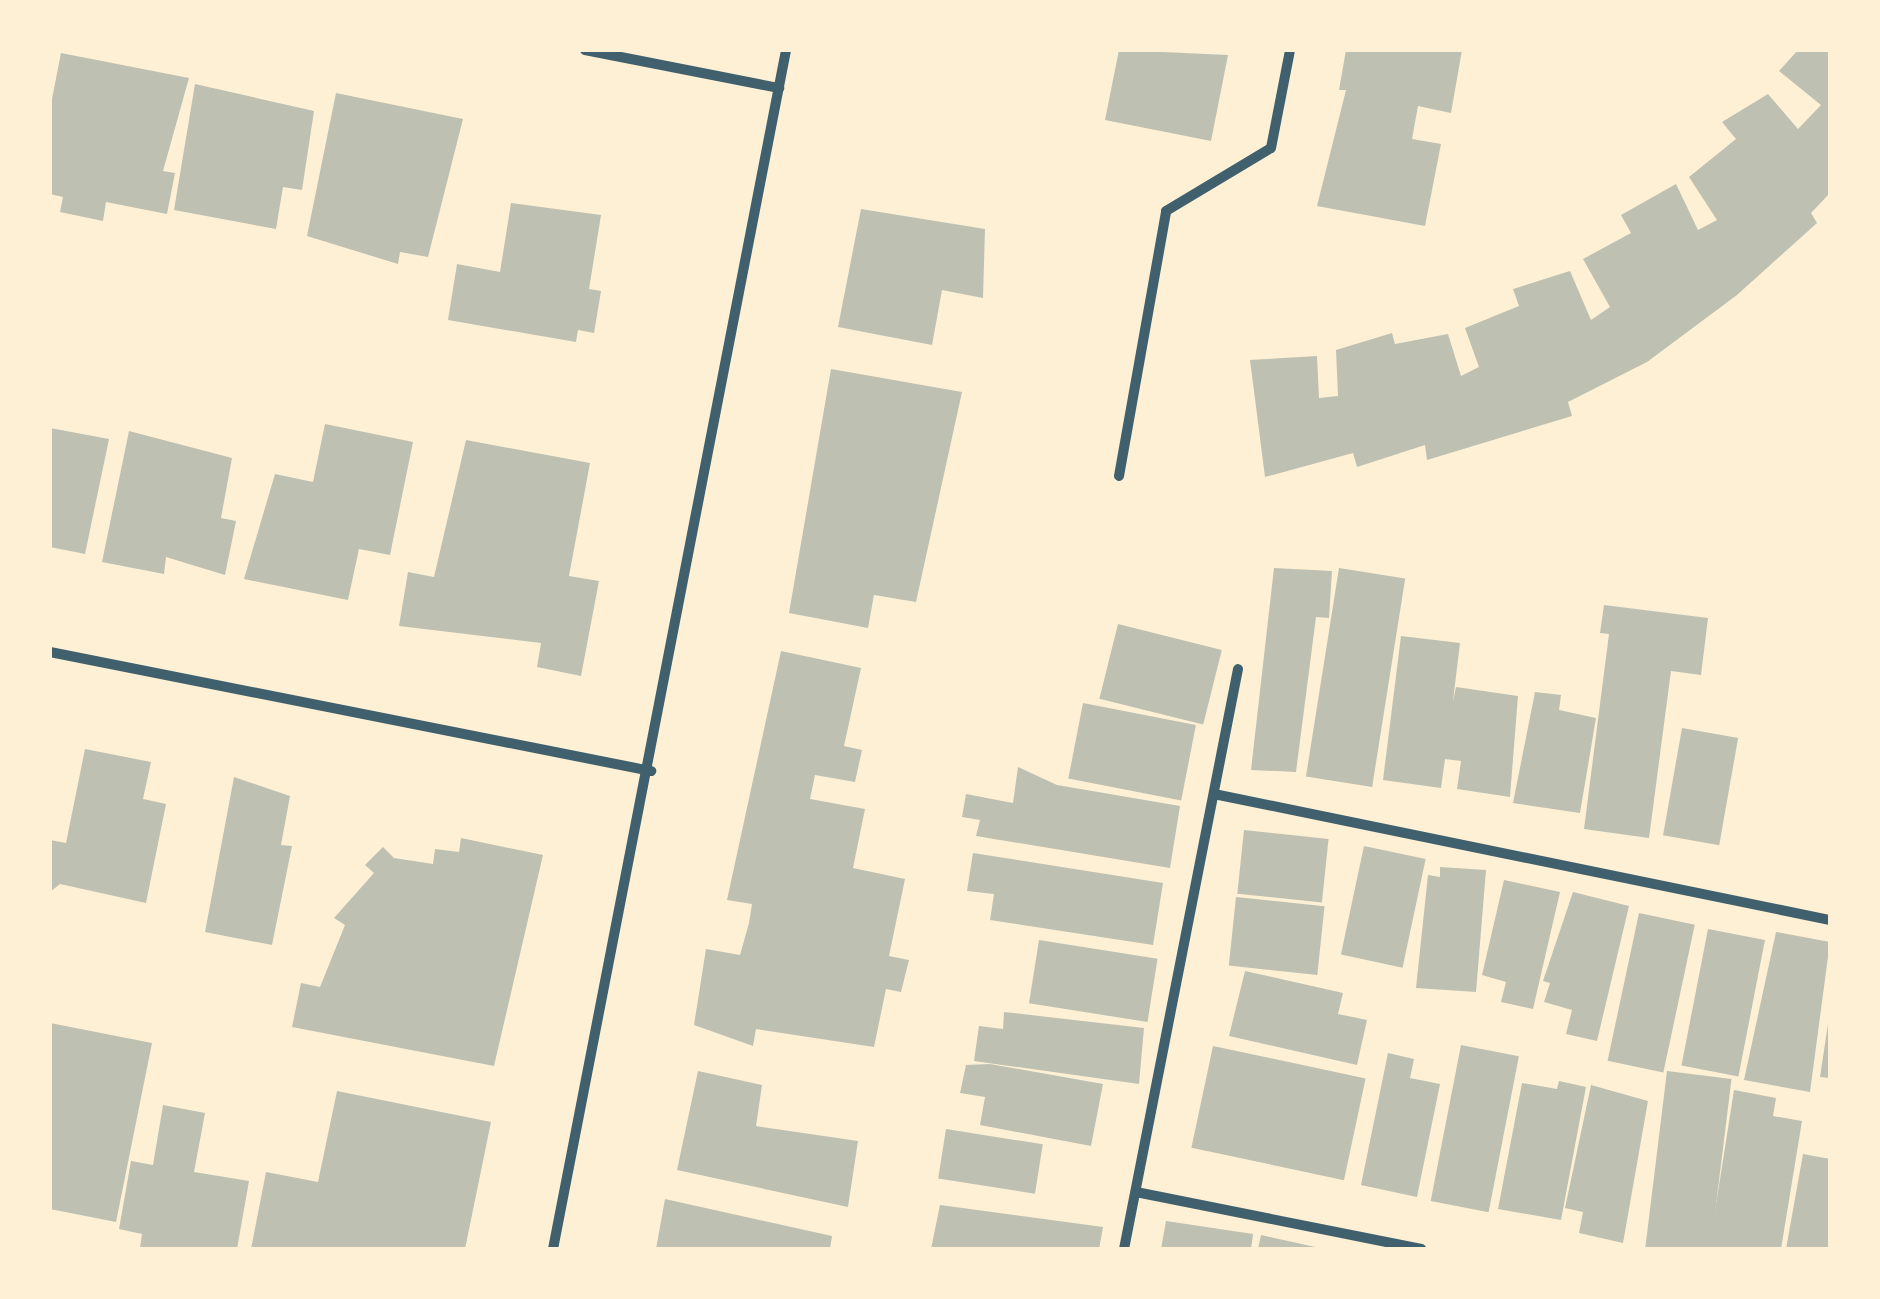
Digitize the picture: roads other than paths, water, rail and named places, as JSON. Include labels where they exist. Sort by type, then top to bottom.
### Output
[{"type":"street","points":[[585,50],[779,88]]},
{"type":"street","points":[[553,1249],[651,771],[786,50]]},
{"type":"street","points":[[1120,476],[1166,211],[1271,148],[1290,50]]},
{"type":"street","points":[[50,652],[651,771]]},
{"type":"street","points":[[1124,1249],[1238,669]]},
{"type":"street","points":[[1214,794],[1830,920]]},
{"type":"street","points":[[1136,1192],[1421,1249]]}]
